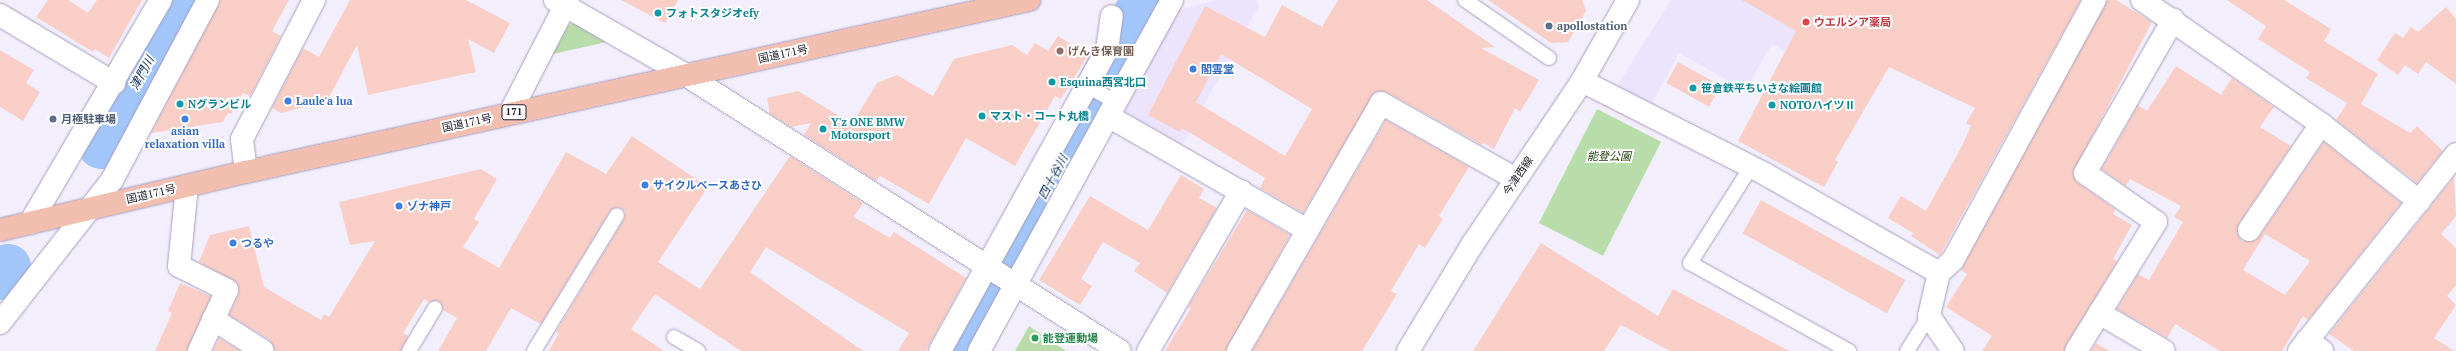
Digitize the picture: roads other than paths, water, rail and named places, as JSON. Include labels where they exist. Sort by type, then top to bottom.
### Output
[{"type":"highway","name":"国道171号","points":[[0,230],[246,172],[1029,0]]},
{"type":"street","points":[[30,223],[62,164],[114,83],[161,0]]},
{"type":"street","points":[[0,323],[93,207],[112,180],[208,0]]},
{"type":"street","points":[[246,172],[242,139],[314,0]]},
{"type":"street","points":[[940,351],[1000,276],[1101,97],[1172,0]]},
{"type":"street","name":"今津西線","points":[[1408,351],[1516,179],[1582,80],[1628,0]]},
{"type":"street","points":[[1954,351],[1929,316],[1939,273],[1953,260],[2094,0]]},
{"type":"street","points":[[510,113],[563,2],[686,75],[1120,351]]},
{"type":"street","points":[[2150,2],[2173,20],[2321,124],[2419,201]]},
{"type":"street","points":[[0,15],[114,83]]},
{"type":"street","points":[[980,351],[1000,276],[1101,97],[1112,16]]},
{"type":"street","points":[[2076,351],[2156,222],[2085,173],[2173,20]]},
{"type":"street","points":[[1582,80],[1751,167],[1939,273]]},
{"type":"street","points":[[1101,97],[1241,191],[1307,230]]},
{"type":"street","points":[[1238,351],[1381,103],[1516,179]]},
{"type":"street","points":[[2249,230],[2321,124]]},
{"type":"street","points":[[2309,347],[2456,154]]},
{"type":"street","points":[[187,186],[180,266],[227,290],[199,351]]},
{"type":"street","points":[[1148,351],[1241,191]]},
{"type":"street","points":[[2099,313],[2164,351]]},
{"type":"street","points":[[213,319],[263,351]]},
{"type":"lane","points":[[1465,0],[1549,58]]},
{"type":"lane","points":[[1751,167],[1690,263],[1849,351]]},
{"type":"lane","points":[[534,351],[617,215]]},
{"type":"lane","points":[[409,351],[435,308]]},
{"type":"lane","points":[[1907,351],[1929,316]]},
{"type":"lane","points":[[674,337],[698,351]]},
{"type":"waterway","name":"津門川","points":[[101,146],[183,0]]},
{"type":"waterway","name":"四十谷川","points":[[956,351],[1053,180],[1143,0]]},
{"type":"waterway","name":"津門川","points":[[0,277],[8,267]]},
{"type":"place","name":"フォトスタジオefy","points":[[658,13]]},
{"type":"place","name":"ウエルシア薬局","points":[[1806,22]]},
{"type":"place","name":"apollostation","points":[[1549,26]]},
{"type":"place","name":"げんき保育園","points":[[1060,51]]},
{"type":"place","name":"閣雲堂","points":[[1193,69]]},
{"type":"place","name":"Esquina西宮北口","points":[[1052,82]]},
{"type":"place","name":"笹倉鉄平ちいさな絵画館","points":[[1693,88]]},
{"type":"place","name":"Laule'a lua","points":[[288,101]]},
{"type":"place","name":"Nグランビル","points":[[180,104]]},
{"type":"place","name":"NOTOハイツⅡ","points":[[1772,105]]},
{"type":"place","name":"マスト・コート丸橋","points":[[982,116]]},
{"type":"place","name":"月極駐車場","points":[[53,119]]},
{"type":"place","name":"asian relaxation villa","points":[[185,119]]},
{"type":"place","name":"Y'z ONE BMW Motorsport","points":[[823,129]]},
{"type":"place","name":"サイクルベースあさひ","points":[[645,185]]},
{"type":"place","name":"ゾナ神戸","points":[[399,206]]},
{"type":"place","name":"つるや","points":[[233,243]]},
{"type":"place","name":"能登運動場","points":[[1035,338]]},
{"type":"park label","name":"能登公園","points":[[1609,156]]}]
